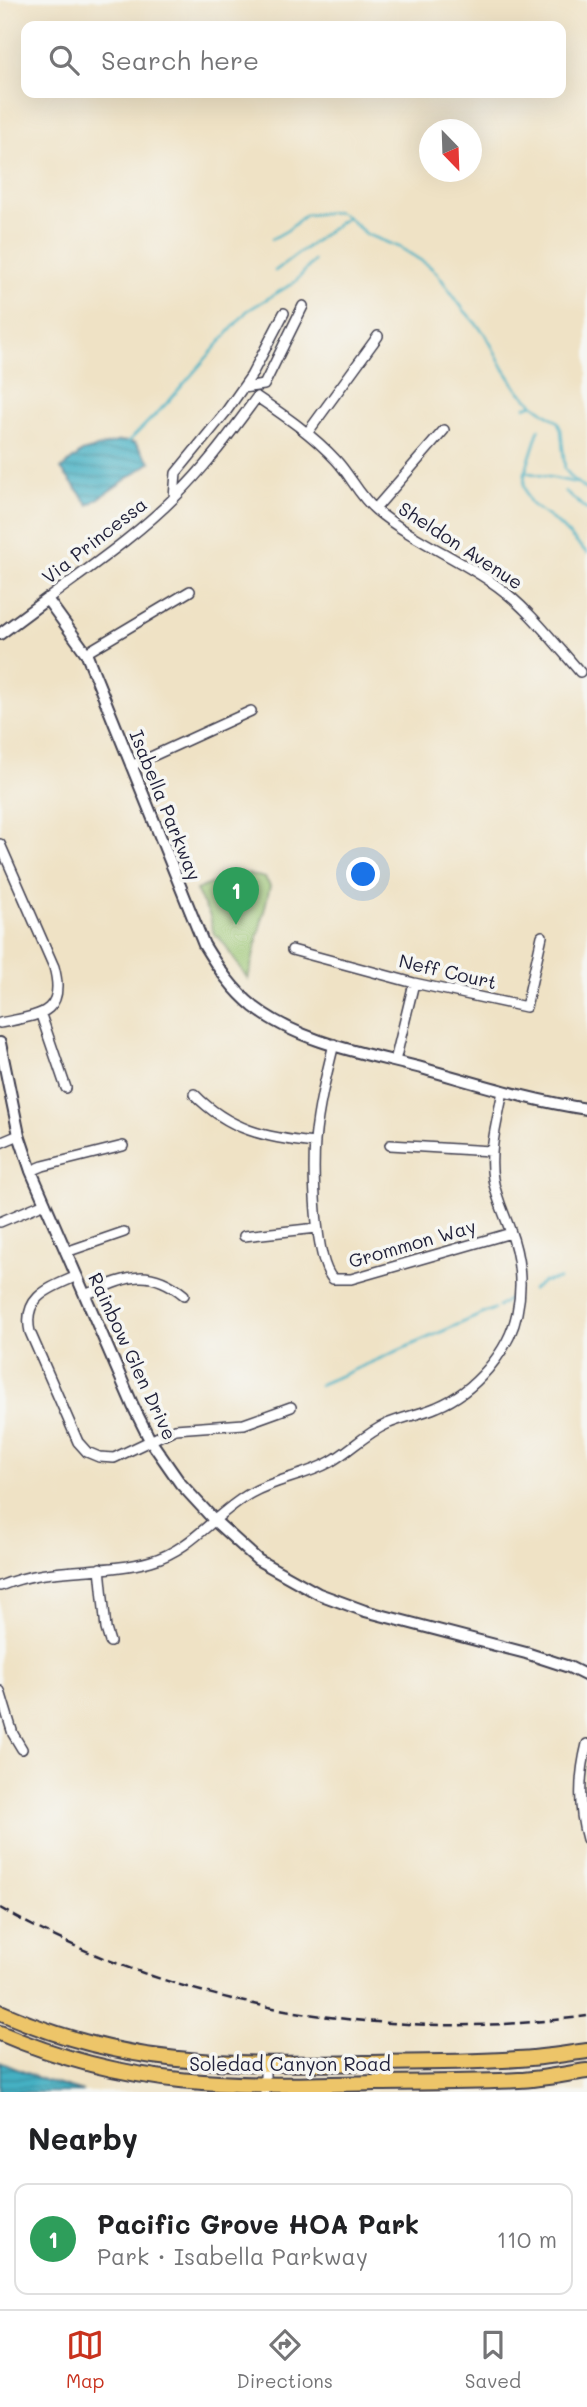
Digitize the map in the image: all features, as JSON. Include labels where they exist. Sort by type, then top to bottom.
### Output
[{"type":"main road","name":"Soledad Canyon Road","points":[[0,2012],[68,2038],[122,2052],[204,2063],[518,2059],[587,2051]]},
{"type":"main road","name":"Soledad Canyon Road","points":[[0,2033],[65,2058],[117,2071],[191,2083],[264,2089],[520,2080],[587,2071]]},
{"type":"street","name":"Via Princessa","points":[[243,388],[264,385],[303,306]]},
{"type":"street","name":"Via Princessa","points":[[174,498],[174,481],[179,467],[243,388],[268,347],[284,313]]},
{"type":"street","points":[[308,432],[378,336]]},
{"type":"street","name":"Via Princessa","points":[[0,634],[111,551],[174,498],[218,450],[257,397]]},
{"type":"street","name":"Sheldon Avenue","points":[[257,397],[308,432],[338,462],[357,490],[375,509],[413,537],[491,581],[524,608],[580,672]]},
{"type":"street","points":[[375,509],[444,430]]},
{"type":"street","points":[[86,653],[190,591]]},
{"type":"street","name":"Isabella Parkway","points":[[47,599],[86,653],[193,920],[218,967],[234,988],[255,1008],[295,1030],[334,1044],[503,1091],[587,1109]]},
{"type":"street","points":[[131,766],[251,711]]},
{"type":"street","points":[[0,844],[54,967],[58,984],[57,997],[41,1015],[0,1023]]},
{"type":"street","name":"Neff Court","points":[[292,950],[414,983],[526,1007],[542,936]]},
{"type":"street","points":[[395,1061],[414,983]]},
{"type":"street","points":[[41,1015],[66,1088]]},
{"type":"street","name":"Rainbow Glen Drive","points":[[0,1043],[3,1080],[32,1171],[133,1406],[168,1469],[215,1521],[258,1560],[319,1594],[365,1611],[526,1653],[587,1676]]},
{"type":"street","name":"Grommon Way","points":[[334,1044],[321,1099],[315,1143],[317,1228],[328,1273],[333,1279],[341,1280],[511,1233]]},
{"type":"street","points":[[0,1586],[32,1575],[134,1565],[169,1555],[187,1545],[248,1494],[331,1462],[374,1430],[438,1407],[456,1398],[472,1385],[491,1365],[508,1339],[517,1315],[520,1288],[518,1259],[493,1179],[491,1151],[503,1091]]},
{"type":"street","points":[[194,1094],[212,1112],[244,1129],[280,1140],[315,1143]]},
{"type":"street","points":[[0,1143],[19,1135]]},
{"type":"street","points":[[390,1145],[491,1151]]},
{"type":"street","points":[[32,1171],[123,1146]]},
{"type":"street","points":[[0,1222],[45,1203]]},
{"type":"street","points":[[244,1236],[317,1228]]},
{"type":"street","points":[[66,1252],[124,1232]]},
{"type":"street","points":[[77,1276],[38,1297],[29,1309],[27,1319],[30,1332],[78,1442],[87,1452],[99,1457],[114,1458],[175,1429],[244,1424],[291,1407]]},
{"type":"street","points":[[85,1295],[136,1277],[156,1277],[184,1295]]},
{"type":"street","points":[[100,1568],[106,1629],[110,1642]]},
{"type":"street","points":[[0,1691],[13,1734],[22,1749]]},
{"type":"street","points":[[587,1744],[580,1791],[587,1839]]},
{"type":"street","points":[[264,2089],[265,2064]]},
{"type":"green space","points":[[239,872],[265,878],[270,886],[248,979],[219,937],[215,936],[209,915],[196,890]]},
{"type":"water","points":[[120,441],[135,443],[151,462],[89,505],[61,469],[82,452]]},
{"type":"water","points":[[0,2062],[46,2081],[83,2092],[0,2092]]},
{"type":"waterway","points":[[272,239],[288,230],[305,215],[337,212],[366,234],[401,248],[428,265],[486,335],[518,390],[558,422],[565,469],[587,490]]},
{"type":"waterway","points":[[275,271],[347,217]]},
{"type":"waterway","points":[[127,443],[169,401],[247,311],[295,282],[314,261]]},
{"type":"waterway","points":[[525,407],[533,404]]},
{"type":"waterway","points":[[539,429],[525,473],[527,496],[531,504],[557,523],[587,553]]},
{"type":"waterway","points":[[525,472],[577,483]]},
{"type":"waterway","points":[[565,491],[587,510]]},
{"type":"waterway","points":[[532,1290],[543,1282],[559,1279]]},
{"type":"waterway","points":[[498,1307],[509,1299]]},
{"type":"waterway","points":[[319,1385],[494,1309]]},
{"type":"railway","points":[[0,1908],[67,1942],[138,1971],[210,1994],[284,2010],[360,2020],[436,2025],[512,2024],[587,2016]]},
{"type":"place","name":"Pacific Grove HOA Park","points":[[236,925]]}]
